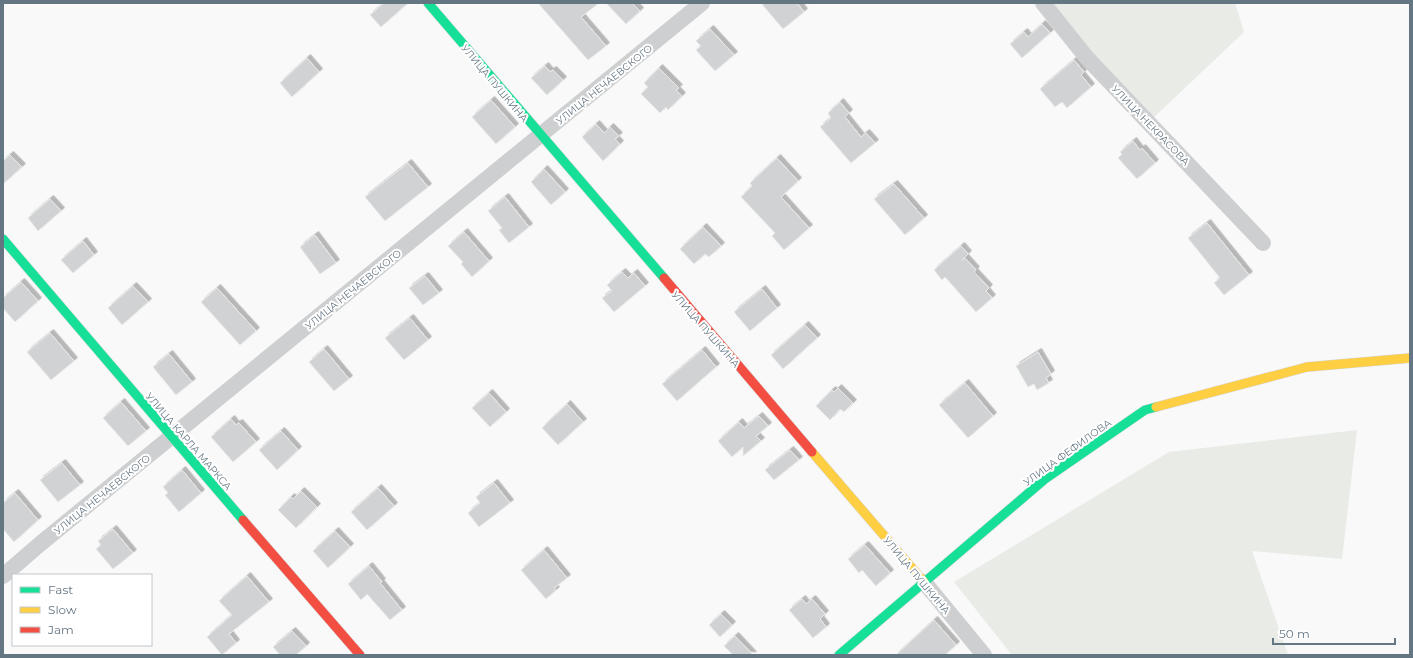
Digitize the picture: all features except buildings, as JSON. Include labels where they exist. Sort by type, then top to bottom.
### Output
[{"type":"main road","name":"УЛИЦА ПУШКИНА","points":[[428,3],[924,582]]},
{"type":"main road","name":"УЛИЦА КАРЛА МАРКСА","points":[[3,239],[360,655]]},
{"type":"main road","name":"УЛИЦА ФЕФИЛОВА","points":[[839,655],[1045,479],[1145,410],[1307,367],[1410,358]]},
{"type":"street","name":"УЛИЦА НЕЧАЕВСКОГО","points":[[3,576],[702,3]]},
{"type":"street","name":"УЛИЦА НЕКРАСОВА","points":[[1043,3],[1087,58],[1263,243]]},
{"type":"street","name":"УЛИЦА ПУШКИНА","points":[[924,582],[984,655]]},
{"type":"shaded area","points":[[1048,3],[1235,3],[1244,32],[1150,121]]},
{"type":"shaded area","points":[[1357,430],[1342,559],[1252,551],[1288,655],[1012,655],[954,582],[1169,452]]},
{"type":"traffic: fast","points":[[428,3],[664,278]]},
{"type":"traffic: fast","points":[[3,239],[243,520]]},
{"type":"traffic: fast","points":[[839,655],[1045,479],[1145,410],[1156,407]]},
{"type":"traffic: slow","points":[[1307,367],[1410,358]]},
{"type":"traffic: slow","points":[[1156,407],[1307,367]]},
{"type":"traffic: slow","points":[[812,452],[924,582]]},
{"type":"traffic: jam","points":[[664,278],[812,452]]},
{"type":"traffic: jam","points":[[243,520],[360,655]]}]
